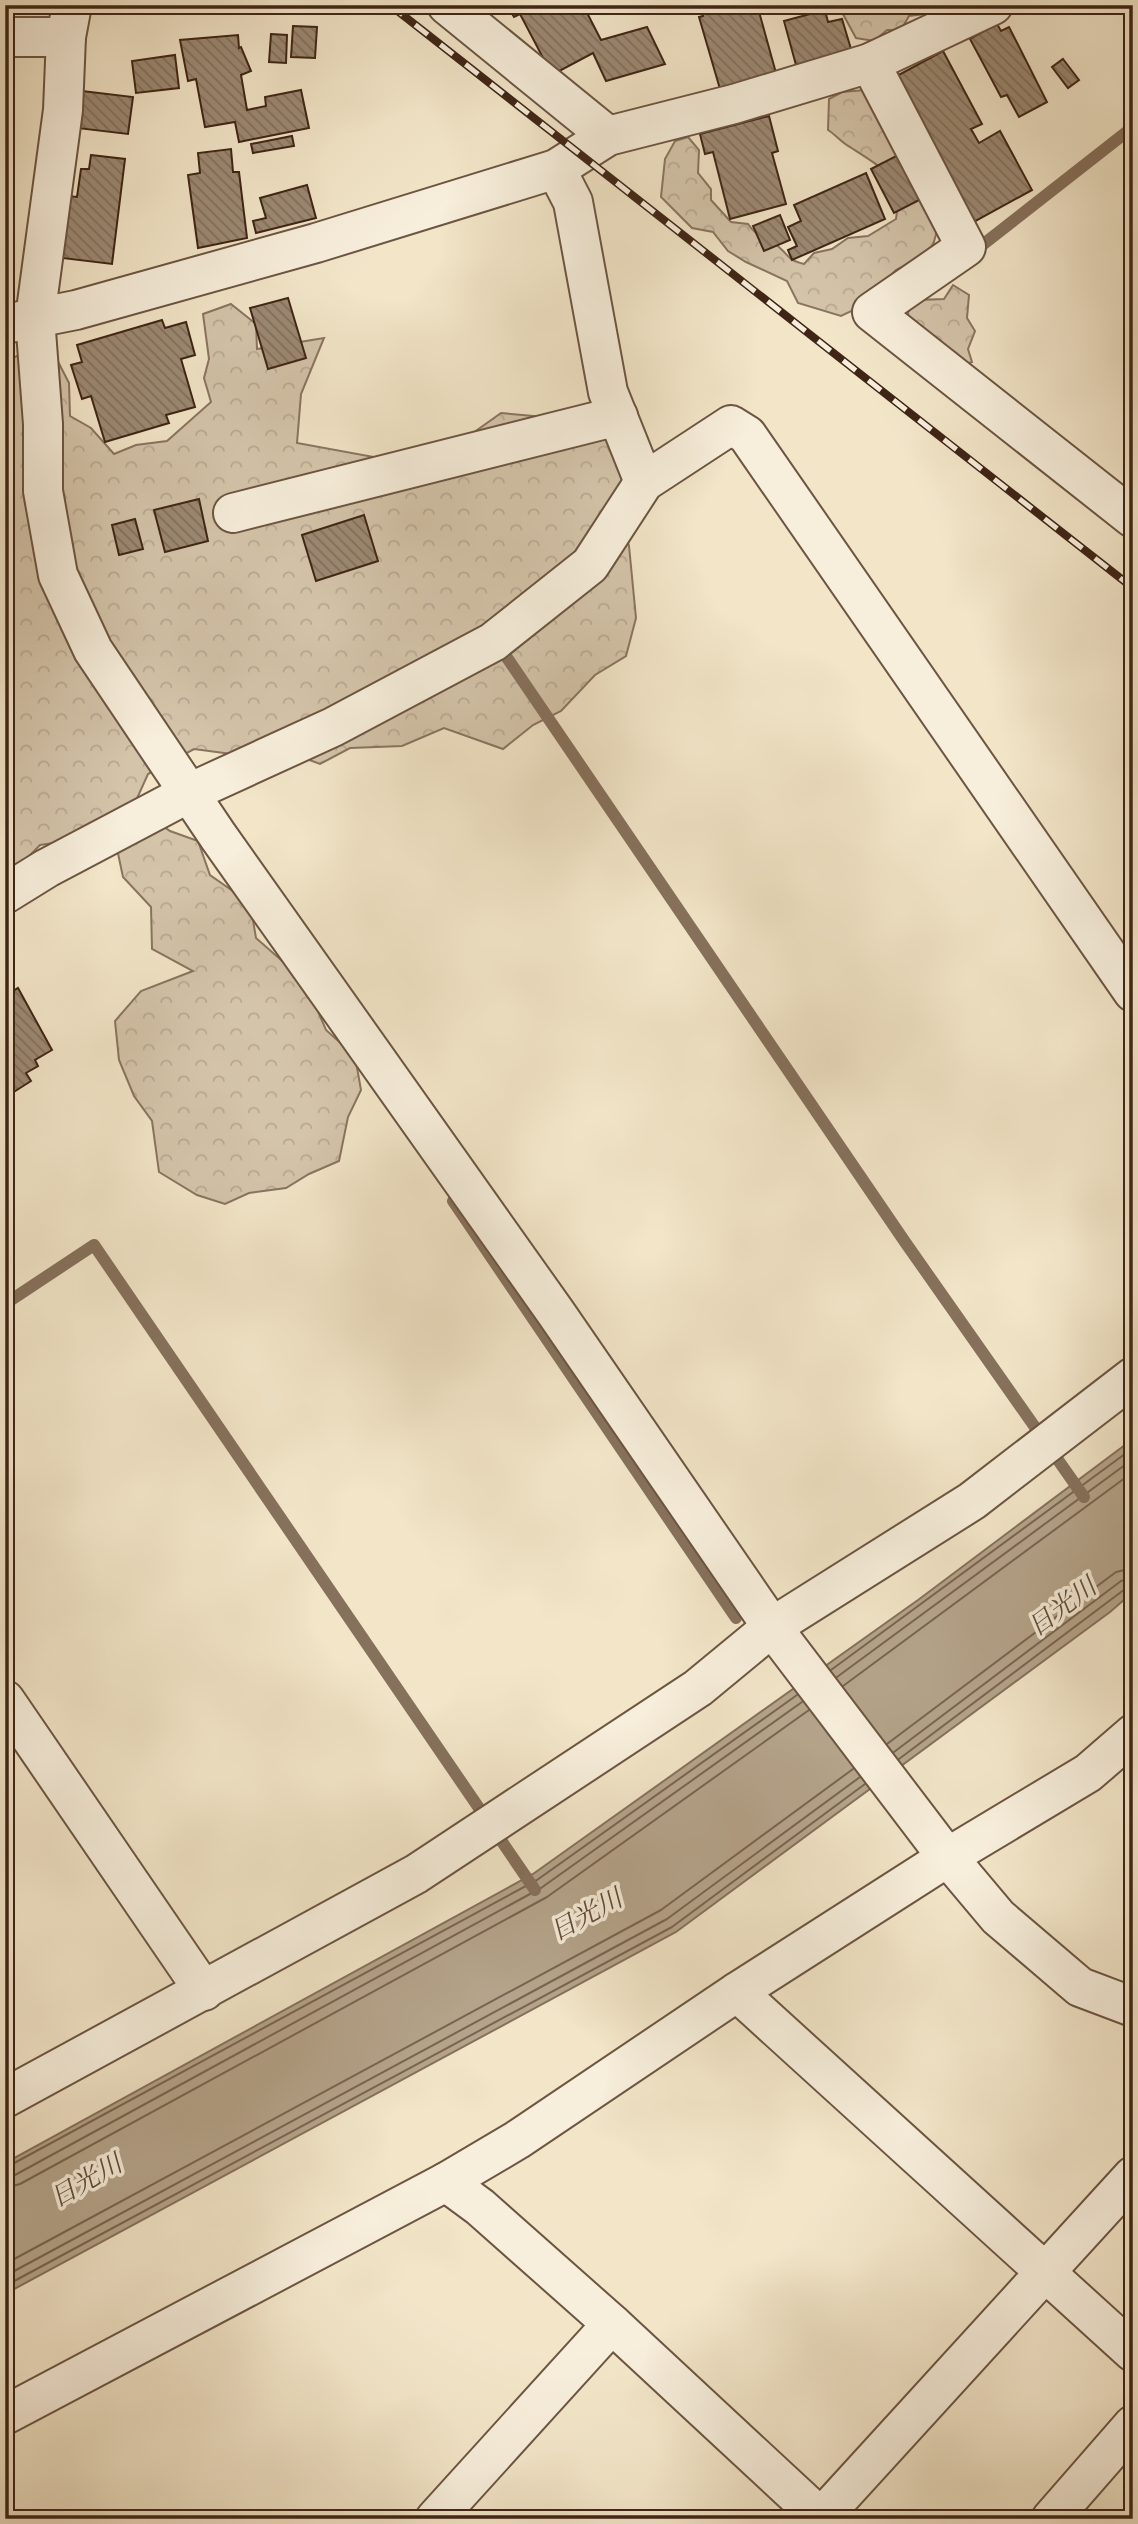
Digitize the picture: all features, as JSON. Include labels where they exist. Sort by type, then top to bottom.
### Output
[{"type":"street","points":[[447,5],[608,136]]},
{"type":"street","points":[[20,321],[76,310],[303,246],[555,169],[608,136],[734,104],[870,62],[993,5]]},
{"type":"street","points":[[5,37],[69,21],[63,110],[20,321],[43,424],[43,491],[58,575],[93,650],[189,793],[556,1313],[776,1632],[944,1852],[998,1917],[1080,1987],[1133,2007]]},
{"type":"street","points":[[870,62],[966,247],[872,312],[1133,518]]},
{"type":"street","points":[[555,169],[573,202],[608,392],[644,482]]},
{"type":"street","points":[[233,513],[618,416]]},
{"type":"street","points":[[5,894],[47,868],[189,793],[333,727],[493,642],[590,565],[644,482],[731,425],[747,435],[1133,992]]},
{"type":"street","points":[[5,2098],[416,1874],[698,1688],[776,1632],[972,1501],[1133,1377]]},
{"type":"street","points":[[5,1700],[204,1991]]},
{"type":"street","points":[[5,2415],[446,2182],[517,2140],[944,1852],[1088,1773],[1133,1734]]},
{"type":"street","points":[[737,1992],[1133,2353]]},
{"type":"street","points":[[446,2182],[480,2207],[612,2324],[821,2518],[1133,2176]]},
{"type":"street","points":[[435,2519],[612,2324]]},
{"type":"street","points":[[1051,2519],[1133,2425]]},
{"type":"green space","points":[[838,5],[934,5],[925,14],[909,16],[901,30],[887,30],[874,41],[856,38]]},
{"type":"green space","points":[[865,90],[939,224],[933,245],[919,258],[896,270],[860,307],[841,316],[798,303],[787,281],[728,251],[713,232],[692,228],[661,197],[665,159],[675,141],[688,137],[699,150],[698,173],[711,189],[711,200],[731,222],[748,224],[792,260],[804,264],[814,253],[832,249],[848,238],[868,236],[896,219],[896,193],[893,183],[880,167],[828,130],[829,99],[842,92]]},
{"type":"green space","points":[[953,285],[969,295],[967,318],[975,331],[968,349],[972,362],[953,368],[909,327],[908,312],[918,300],[944,299]]},
{"type":"green space","points":[[231,304],[256,324],[257,349],[324,338],[301,394],[297,443],[379,458],[463,440],[501,413],[545,417],[580,414],[615,444],[624,473],[616,500],[629,546],[636,618],[626,656],[595,675],[561,711],[533,725],[503,749],[444,728],[402,746],[350,748],[320,764],[278,748],[239,755],[194,749],[148,774],[134,805],[170,831],[198,841],[210,875],[250,903],[256,938],[305,981],[326,1030],[355,1056],[361,1090],[348,1117],[339,1161],[286,1188],[249,1193],[225,1204],[197,1195],[159,1172],[152,1121],[134,1096],[119,1060],[115,1021],[141,991],[193,971],[152,949],[151,907],[123,877],[116,844],[68,841],[40,845],[5,881],[5,355],[15,357],[48,342],[69,383],[70,416],[91,428],[114,454],[136,445],[167,441],[211,402],[204,378],[209,359],[203,314]]},
{"type":"water","name":"日光川","points":[[1133,1439],[1133,1592],[1110,1612],[676,1932],[5,2294],[5,2163],[533,1874],[918,1600]]},
{"type":"building","points":[[507,5],[583,5],[601,40],[647,27],[665,64],[606,81],[593,53],[552,75],[520,14],[514,17]]},
{"type":"building","points":[[669,5],[687,5],[670,11]]},
{"type":"building","points":[[700,5],[767,5],[758,8],[776,73],[720,89],[699,17],[703,16]]},
{"type":"building","points":[[825,10],[828,22],[842,19],[851,49],[796,65],[784,21]]},
{"type":"building","points":[[997,24],[1001,31],[1009,27],[1047,102],[1019,117],[1007,95],[1001,97],[970,39]]},
{"type":"building","points":[[293,26],[317,27],[315,58],[291,57]]},
{"type":"building","points":[[271,34],[287,35],[286,63],[269,62]]},
{"type":"building","points":[[238,35],[239,48],[241,47],[251,71],[241,75],[247,110],[266,106],[265,97],[301,90],[309,128],[239,142],[235,122],[205,127],[196,79],[188,81],[180,40]]},
{"type":"building","points":[[943,51],[982,124],[971,129],[979,143],[1000,131],[1032,190],[972,223],[893,78]]},
{"type":"building","points":[[175,55],[179,88],[136,93],[132,61]]},
{"type":"building","points":[[1063,59],[1079,80],[1068,88],[1052,67]]},
{"type":"building","points":[[82,91],[133,97],[128,134],[77,128]]},
{"type":"building","points":[[769,116],[778,151],[772,153],[786,204],[730,219],[713,152],[705,154],[700,134]]},
{"type":"building","points":[[292,136],[294,146],[253,153],[251,144]]},
{"type":"building","points":[[231,149],[233,172],[239,172],[247,238],[198,248],[188,175],[200,173],[198,153]]},
{"type":"building","points":[[902,153],[925,197],[894,213],[871,169]]},
{"type":"building","points":[[91,155],[125,159],[112,264],[62,258],[69,196],[77,197],[81,169],[89,169]]},
{"type":"building","points":[[866,173],[885,219],[792,260],[788,250],[797,246],[788,227],[801,221],[794,205]]},
{"type":"building","points":[[307,185],[316,218],[256,233],[253,221],[266,218],[260,198]]},
{"type":"building","points":[[780,215],[790,240],[764,251],[753,226]]},
{"type":"building","points":[[288,298],[306,358],[268,369],[250,308]]},
{"type":"building","points":[[162,320],[165,328],[186,322],[195,355],[181,359],[195,407],[166,415],[169,423],[105,442],[91,396],[82,399],[71,365],[82,362],[77,345]]},
{"type":"building","points":[[199,499],[208,541],[165,552],[154,510]]},
{"type":"building","points":[[364,515],[378,561],[316,581],[302,535]]},
{"type":"building","points":[[135,519],[143,549],[119,555],[112,525]]},
{"type":"building","points":[[18,988],[52,1050],[35,1060],[38,1066],[26,1073],[31,1081],[9,1095],[5,1090],[5,996]]},
{"type":"waterway","points":[[981,246],[1133,127]]},
{"type":"waterway","points":[[499,646],[905,1242],[1084,1497]]},
{"type":"waterway","points":[[453,1201],[736,1618]]},
{"type":"waterway","points":[[5,1304],[94,1245],[535,1890]]},
{"type":"railway","points":[[390,5],[1133,588]]}]
